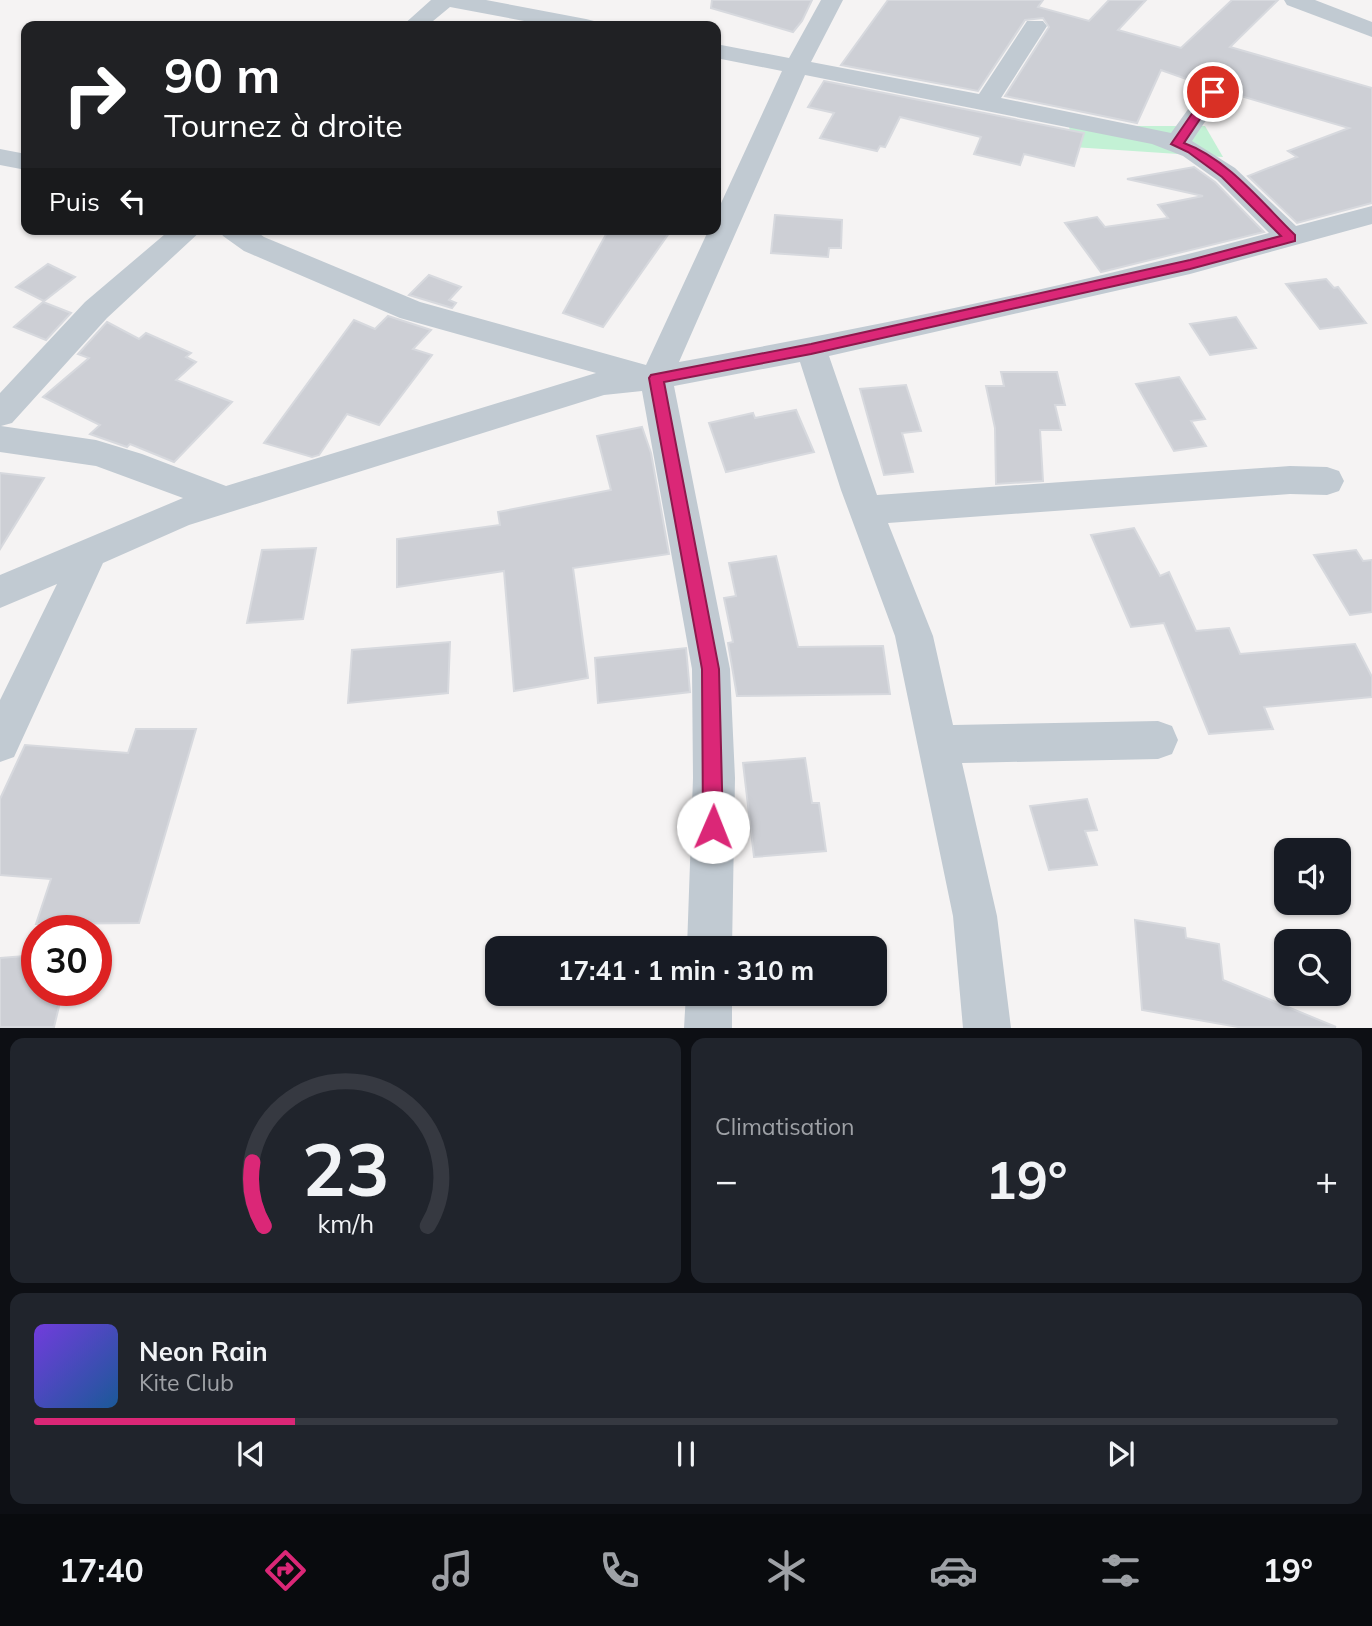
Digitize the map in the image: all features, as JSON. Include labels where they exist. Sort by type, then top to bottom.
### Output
[{"type":"street","points":[[420,21],[448,0],[559,21]]},
{"type":"street","points":[[721,232],[796,67],[832,0]]},
{"type":"street","points":[[1295,0],[1372,30]]},
{"type":"street","points":[[986,102],[1035,26]]},
{"type":"street","points":[[721,52],[986,102],[1147,135],[1177,144],[1192,150],[1226,174],[1290,238]]},
{"type":"street","points":[[1177,144],[1213,92]]},
{"type":"street","points":[[0,158],[21,161]]},
{"type":"street","points":[[721,174],[744,180]]},
{"type":"street","points":[[0,592],[179,514],[604,383],[656,378],[811,349],[1176,267],[1290,238],[1367,224]]},
{"type":"street","points":[[0,414],[96,310],[182,235]]},
{"type":"street","points":[[241,235],[254,244],[411,310],[656,378]]},
{"type":"street","points":[[710,936],[714,778],[710,669],[656,378],[720,235]]},
{"type":"street","points":[[811,349],[866,510],[914,636],[975,916],[987,1027]]},
{"type":"street","points":[[0,439],[96,453],[130,463],[225,500]]},
{"type":"street","points":[[866,510],[1290,480],[1327,481]]},
{"type":"street","points":[[0,743],[90,553]]},
{"type":"street","points":[[938,744],[1158,740]]},
{"type":"street","points":[[708,1027],[709,1006]]},
{"type":"green space","points":[[1069,126],[1205,126],[1223,157],[1073,147]]},
{"type":"building","points":[[712,0],[812,0],[802,21],[793,32],[711,8]]},
{"type":"building","points":[[888,0],[1043,0],[1038,7],[1089,21],[1109,0],[1146,0],[1118,30],[1181,48],[1232,0],[1278,0],[1230,47],[1372,88],[1372,203],[1297,223],[1248,176],[1297,157],[1288,151],[1349,128],[1227,92],[1223,84],[1212,82],[1203,85],[1161,70],[1137,123],[1005,96],[1049,27],[1043,18],[1025,20],[978,91],[841,65]]},
{"type":"building","points":[[824,81],[1084,133],[1074,166],[1024,154],[1020,165],[974,154],[981,137],[900,117],[885,147],[880,146],[877,151],[820,138],[834,113],[808,107]]},
{"type":"building","points":[[1194,167],[1215,182],[1264,232],[1101,272],[1065,223],[1097,217],[1105,227],[1168,218],[1158,205],[1203,196],[1127,179]]},
{"type":"building","points":[[775,215],[842,220],[841,248],[829,248],[828,257],[771,253]]},
{"type":"building","points":[[606,235],[668,235],[603,327],[563,313]]},
{"type":"building","points":[[48,264],[75,277],[44,301],[16,287]]},
{"type":"building","points":[[429,275],[461,287],[449,300],[456,303],[452,308],[409,295]]},
{"type":"building","points":[[1326,279],[1334,288],[1338,287],[1366,323],[1320,329],[1286,284]]},
{"type":"building","points":[[43,302],[71,313],[46,340],[14,327]]},
{"type":"building","points":[[388,316],[431,330],[413,349],[432,355],[379,425],[347,414],[319,455],[312,457],[264,443],[354,320],[375,329]]},
{"type":"building","points":[[1236,317],[1256,348],[1210,355],[1190,324]]},
{"type":"building","points":[[107,322],[139,339],[146,333],[191,353],[186,357],[196,362],[176,380],[232,402],[174,462],[130,444],[127,447],[90,434],[100,425],[43,397],[89,358],[78,354]]},
{"type":"building","points":[[1001,372],[1057,372],[1065,405],[1055,405],[1061,430],[1040,430],[1043,481],[996,484],[995,428],[986,386],[1004,386]]},
{"type":"building","points":[[1179,377],[1205,419],[1191,421],[1206,446],[1174,451],[1136,384]]},
{"type":"building","points":[[906,385],[921,431],[902,433],[913,472],[884,475],[860,389]]},
{"type":"building","points":[[796,410],[814,452],[726,472],[709,423],[753,413],[755,418]]},
{"type":"building","points":[[642,427],[651,453],[669,554],[573,568],[588,678],[514,691],[504,571],[397,587],[397,539],[500,525],[498,512],[611,490],[597,436]]},
{"type":"building","points":[[0,473],[44,478],[0,549]]},
{"type":"building","points":[[1134,528],[1160,576],[1169,572],[1196,631],[1229,628],[1240,654],[1355,644],[1372,677],[1372,697],[1264,707],[1273,729],[1209,734],[1164,623],[1131,627],[1091,535]]},
{"type":"building","points":[[316,548],[303,619],[247,623],[262,550]]},
{"type":"building","points":[[1356,550],[1363,561],[1372,560],[1372,612],[1350,615],[1314,555]]},
{"type":"building","points":[[776,556],[798,647],[883,646],[890,694],[737,696],[728,643],[733,642],[724,598],[736,596],[729,563]]},
{"type":"building","points":[[450,642],[448,693],[348,703],[352,650]]},
{"type":"building","points":[[686,648],[690,692],[598,703],[595,658]]},
{"type":"building","points":[[136,729],[196,729],[139,923],[112,923],[112,915],[39,915],[51,879],[0,875],[0,799],[25,745],[128,753]]},
{"type":"building","points":[[805,758],[812,803],[819,803],[826,851],[754,857],[743,763]]},
{"type":"building","points":[[1087,799],[1097,830],[1085,831],[1097,865],[1049,870],[1030,806]]},
{"type":"building","points":[[1135,920],[1185,928],[1186,938],[1219,944],[1223,980],[1274,1001],[1274,1006],[1286,1006],[1336,1027],[1238,1027],[1142,1010]]},
{"type":"building","points":[[21,956],[21,1006],[59,1006],[54,1027],[0,1027],[0,958]]},
{"type":"route","points":[[713,827],[710,669],[656,378],[811,349],[1190,264],[1290,238],[1226,174],[1192,150],[1177,144],[1213,92]]}]
